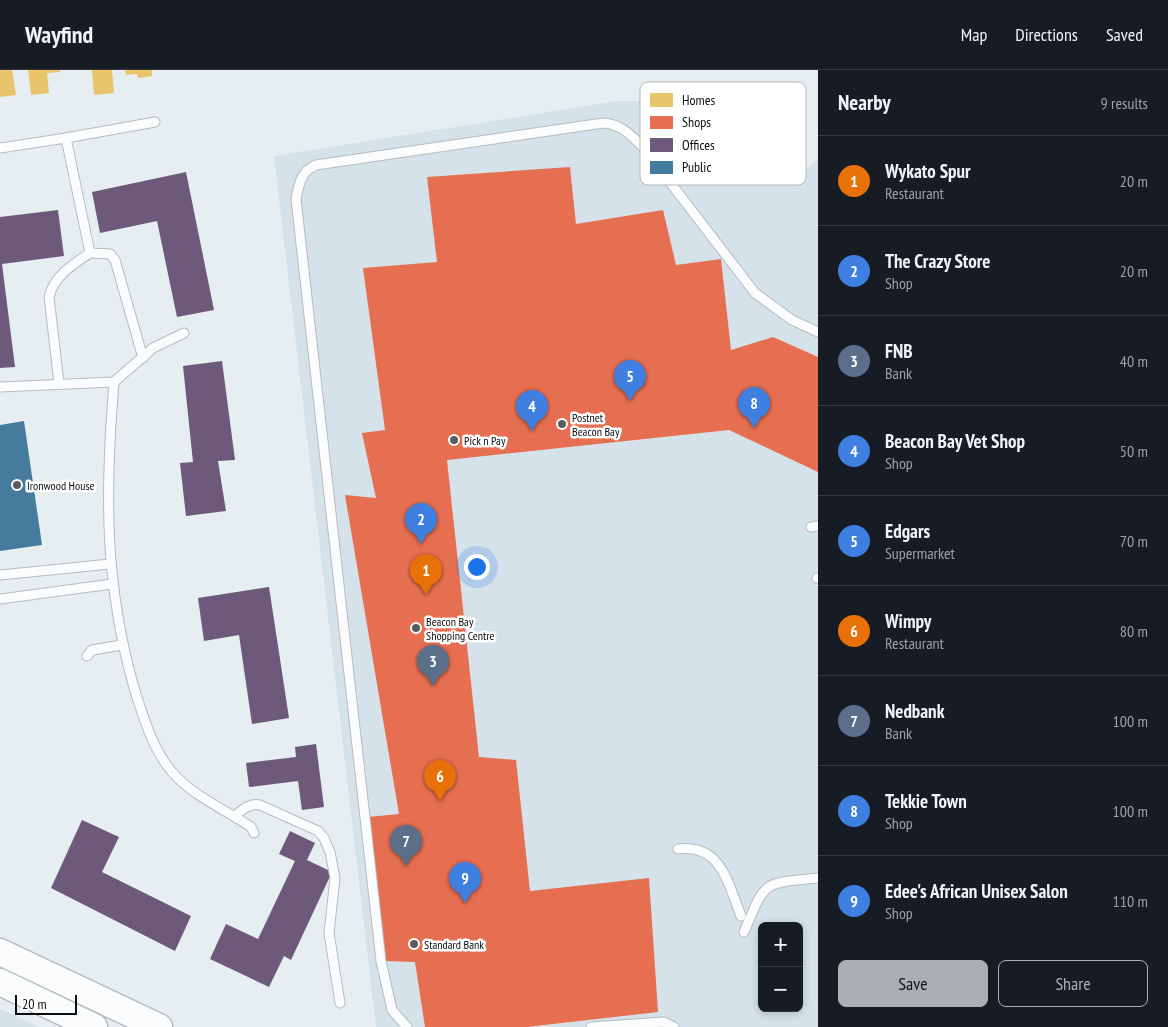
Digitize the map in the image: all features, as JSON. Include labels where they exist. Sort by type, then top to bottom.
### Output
[{"type":"main road","points":[[0,952],[159,1027]]},
{"type":"main road","points":[[0,982],[94,1027]]},
{"type":"lane","points":[[0,148],[155,122]]},
{"type":"lane","points":[[406,1027],[392,1010],[381,961],[296,199],[299,183],[307,169],[316,165],[603,123],[614,124],[640,144]]},
{"type":"lane","points":[[66,138],[90,252]]},
{"type":"lane","points":[[672,185],[755,293],[792,320],[818,332]]},
{"type":"lane","points":[[59,383],[49,297],[51,287],[61,275],[90,252],[110,254],[115,260],[143,358]]},
{"type":"lane","points":[[0,387],[114,382],[160,344],[184,333]]},
{"type":"lane","points":[[114,382],[108,468],[110,564],[122,645],[142,713],[159,754],[183,783],[251,827],[254,833]]},
{"type":"lane","points":[[0,575],[110,564]]},
{"type":"lane","points":[[0,599],[112,584]]},
{"type":"lane","points":[[87,656],[92,650],[122,645]]},
{"type":"lane","points":[[235,816],[245,807],[260,805],[318,831],[324,838],[335,878],[329,933],[340,1003]]},
{"type":"lane","points":[[678,849],[701,851],[712,856],[720,865],[741,916]]},
{"type":"lane","points":[[744,932],[761,894],[770,884],[818,878]]},
{"type":"lane","points":[[591,1027],[664,1022],[674,1027]]},
{"type":"shaded area","points":[[617,101],[640,101],[640,185],[806,185],[806,169],[818,159],[818,1027],[376,1027],[274,156]]},
{"type":"shaded area","points":[[0,1009],[39,1027],[0,1027]]},
{"type":"building: Homes","points":[[0,70],[12,70],[16,95],[0,97]]},
{"type":"building: Homes","points":[[28,70],[60,70],[60,72],[47,73],[49,93],[31,95]]},
{"type":"building: Homes","points":[[92,70],[112,70],[114,93],[94,95]]},
{"type":"building: Homes","points":[[125,70],[152,70],[152,76],[138,78],[137,74],[126,75]]},
{"type":"building: Shops","name":"Beacon Bay Shopping Centre","points":[[570,167],[576,224],[663,210],[676,265],[721,259],[731,350],[773,337],[818,357],[818,472],[729,430],[447,460],[479,757],[516,760],[530,891],[649,878],[658,1012],[527,1027],[425,1027],[415,962],[386,961],[368,817],[399,814],[345,495],[376,498],[362,433],[385,430],[363,268],[437,262],[427,177]]},
{"type":"building: Offices","points":[[186,172],[214,310],[177,317],[157,221],[100,233],[92,192]]},
{"type":"building: Offices","points":[[58,210],[64,256],[2,264],[15,367],[0,368],[0,217]]},
{"type":"building: Offices","points":[[222,361],[235,460],[218,461],[226,511],[186,516],[180,463],[193,462],[183,366]]},
{"type":"building: Offices","points":[[269,587],[289,718],[252,724],[239,635],[204,641],[198,598]]},
{"type":"building: Offices","points":[[316,744],[324,807],[302,810],[298,781],[249,787],[246,763],[296,757],[295,747]]},
{"type":"building: Offices","points":[[82,820],[119,837],[102,872],[191,916],[175,951],[51,888]]},
{"type":"building: Offices","points":[[290,831],[315,843],[307,860],[332,872],[291,960],[284,956],[269,987],[210,959],[226,924],[258,939],[295,861],[279,854]]},
{"type":"building: Public","name":"Ironwood House","points":[[24,421],[42,545],[0,551],[0,425]]},
{"type":"place","name":"Edgars","points":[[630,401]]},
{"type":"place","name":"Postnet Beacon Bay","points":[[562,424]]},
{"type":"place","name":"Tekkie Town","points":[[754,428]]},
{"type":"place","name":"Beacon Bay Vet Shop","points":[[532,431]]},
{"type":"place","name":"Pick n Pay","points":[[454,440]]},
{"type":"place","name":"Ironwood House","points":[[17,485]]},
{"type":"place","name":"The Crazy Store","points":[[421,544]]},
{"type":"place","name":"Wykato Spur","points":[[426,595]]},
{"type":"place","name":"Beacon Bay Shopping Centre","points":[[416,628]]},
{"type":"place","name":"FNB","points":[[433,686]]},
{"type":"place","name":"Wimpy","points":[[440,801]]},
{"type":"place","name":"Nedbank","points":[[406,866]]},
{"type":"place","name":"Edee's African Unisex Salon","points":[[465,903]]},
{"type":"place","name":"Standard Bank","points":[[414,944]]}]
